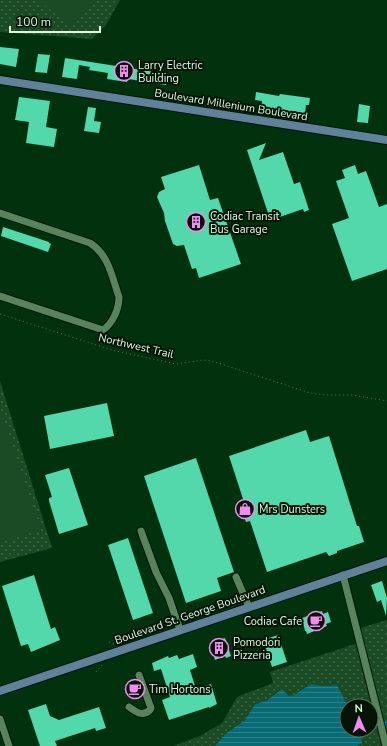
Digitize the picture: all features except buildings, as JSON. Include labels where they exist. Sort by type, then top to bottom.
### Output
[{"type":"main road","name":"Boulevard Millenium Boulevard","points":[[0,80],[387,140]]},
{"type":"main road","name":"Boulevard St. George Boulevard","points":[[0,691],[387,561]]},
{"type":"street","points":[[0,213],[90,243],[103,253],[119,297],[118,306],[110,326],[103,330],[0,296]]},
{"type":"street","points":[[141,531],[156,572],[169,598],[180,630]]},
{"type":"street","points":[[343,575],[386,746]]},
{"type":"street","points":[[236,577],[249,607]]},
{"type":"street","points":[[129,707],[140,714],[144,714],[151,708],[139,675]]},
{"type":"street","points":[[0,719],[9,746]]},
{"type":"path","name":"Northwest Trail","points":[[0,314],[112,350],[176,364],[207,360],[310,393],[325,395],[353,395],[387,401]]},
{"type":"green space","points":[[0,0],[120,0],[106,25],[92,39],[0,32]]},
{"type":"green space","points":[[38,0],[94,0],[72,27]]},
{"type":"green space","points":[[0,381],[52,548],[0,562]]},
{"type":"green space","points":[[0,407],[40,530],[0,542]]},
{"type":"green space","points":[[387,620],[387,720],[379,722],[379,698],[344,698],[337,685],[323,686],[311,684],[294,695],[289,696],[282,689],[266,701],[255,704],[245,720],[225,734],[215,746],[173,746],[200,736],[222,723],[237,697],[273,683],[270,672],[358,643],[354,630]]},
{"type":"green space","points":[[387,726],[387,746],[357,746],[362,743],[362,738],[379,738],[379,728]]},
{"type":"water","points":[[311,684],[323,686],[337,685],[344,698],[339,698],[339,738],[362,738],[362,743],[357,746],[215,746],[225,734],[245,720],[255,704],[266,701],[282,689],[289,696],[294,695]]},
{"type":"water","points":[[387,720],[387,726],[379,728],[379,722]]},
{"type":"place","name":"Larry Electric Building","points":[[124,71]]},
{"type":"place","name":"Codiac Transit Bus Garage","points":[[196,222]]},
{"type":"place","name":"Mrs Dunsters","points":[[245,509]]},
{"type":"place","name":"Codiac Cafe","points":[[316,621]]},
{"type":"place","name":"Pomodori Pizzeria","points":[[219,648]]},
{"type":"place","name":"Tim Hortons","points":[[135,689]]}]
